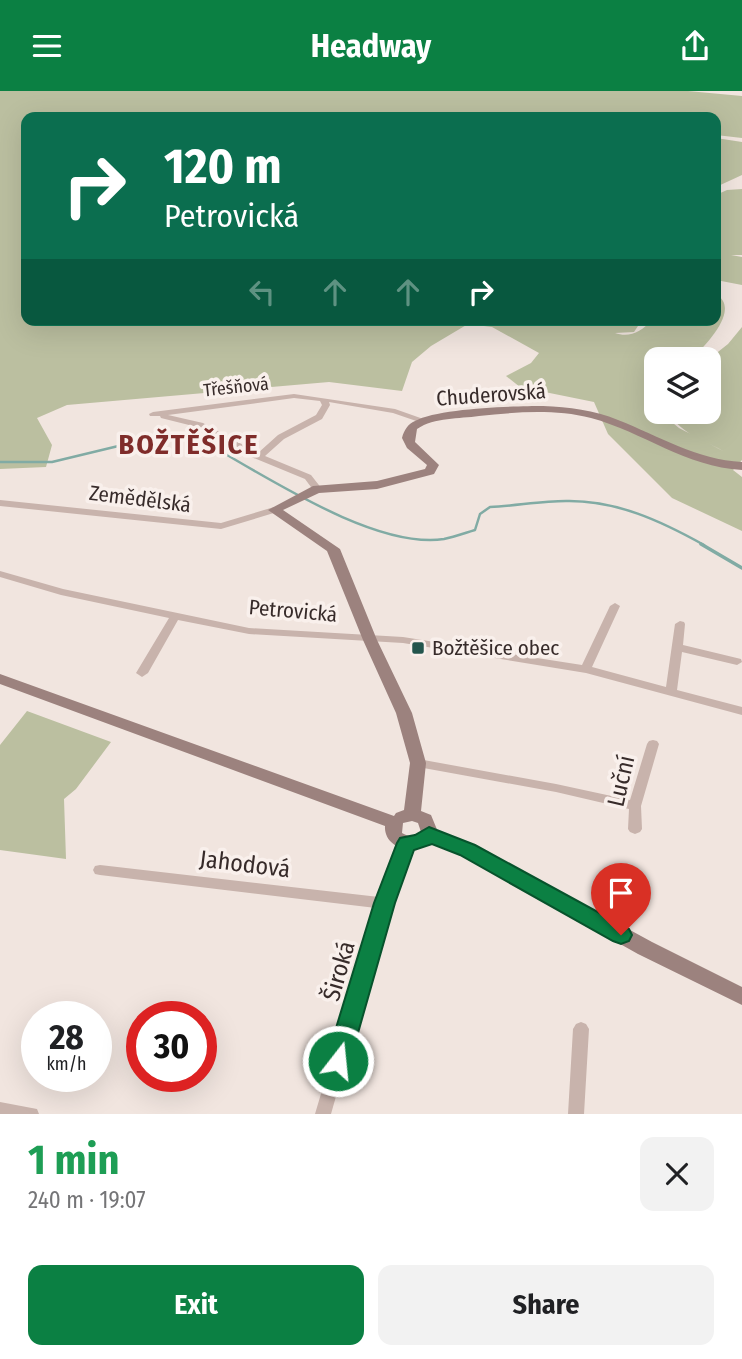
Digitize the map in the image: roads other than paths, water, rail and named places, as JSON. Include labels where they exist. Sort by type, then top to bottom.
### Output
[{"type":"street","name":"Třešňová","points":[[259,457],[200,425],[153,414],[294,396],[323,398],[395,411],[425,421]]},
{"type":"street","points":[[307,494],[308,477],[259,457],[281,437],[319,418],[327,405],[323,398]]},
{"type":"street","name":"Chuderovská","points":[[274,510],[307,494],[377,485],[430,471],[433,465],[430,460],[412,446],[408,438],[413,428],[425,421],[497,411],[575,412],[598,416],[714,463],[742,466]]},
{"type":"street","name":"Zemědělská","points":[[0,503],[213,526],[229,525],[274,510]]},
{"type":"street","points":[[274,510],[333,549],[370,640],[404,713],[418,763],[412,815]]},
{"type":"street","name":"Petrovická","points":[[0,574],[61,592],[249,631],[403,640],[586,669],[742,711]]},
{"type":"street","points":[[586,669],[615,606]]},
{"type":"street","points":[[142,673],[175,616]]},
{"type":"street","points":[[671,692],[680,624]]},
{"type":"street","points":[[677,647],[737,661]]},
{"type":"street","points":[[0,680],[394,823]]},
{"type":"street","name":"Luční","points":[[635,829],[635,806],[653,744]]},
{"type":"street","points":[[418,763],[556,787],[635,806]]},
{"type":"street","points":[[419,816],[429,824],[429,835],[420,842],[407,843],[393,835],[394,823],[398,818],[419,816]]},
{"type":"street","points":[[429,835],[468,850],[645,948],[742,996]]},
{"type":"street","name":"Široká","points":[[323,1114],[384,903],[407,843]]},
{"type":"street","name":"Jahodová","points":[[100,870],[384,903]]},
{"type":"street","points":[[576,1114],[581,1029]]},
{"type":"street","points":[[0,1110],[31,1114]]},
{"type":"waterway","points":[[0,462],[52,462],[164,435],[188,433],[313,503],[382,532],[414,539],[444,539],[475,530],[480,514],[490,507],[566,501],[620,508],[671,528],[704,545]]},
{"type":"waterway","points":[[701,544],[742,568]]},
{"type":"place","name":"Božtěšice obec","points":[[418,648]]},
{"type":"district","name":"BOŽTĚŠICE","points":[[189,444]]}]
